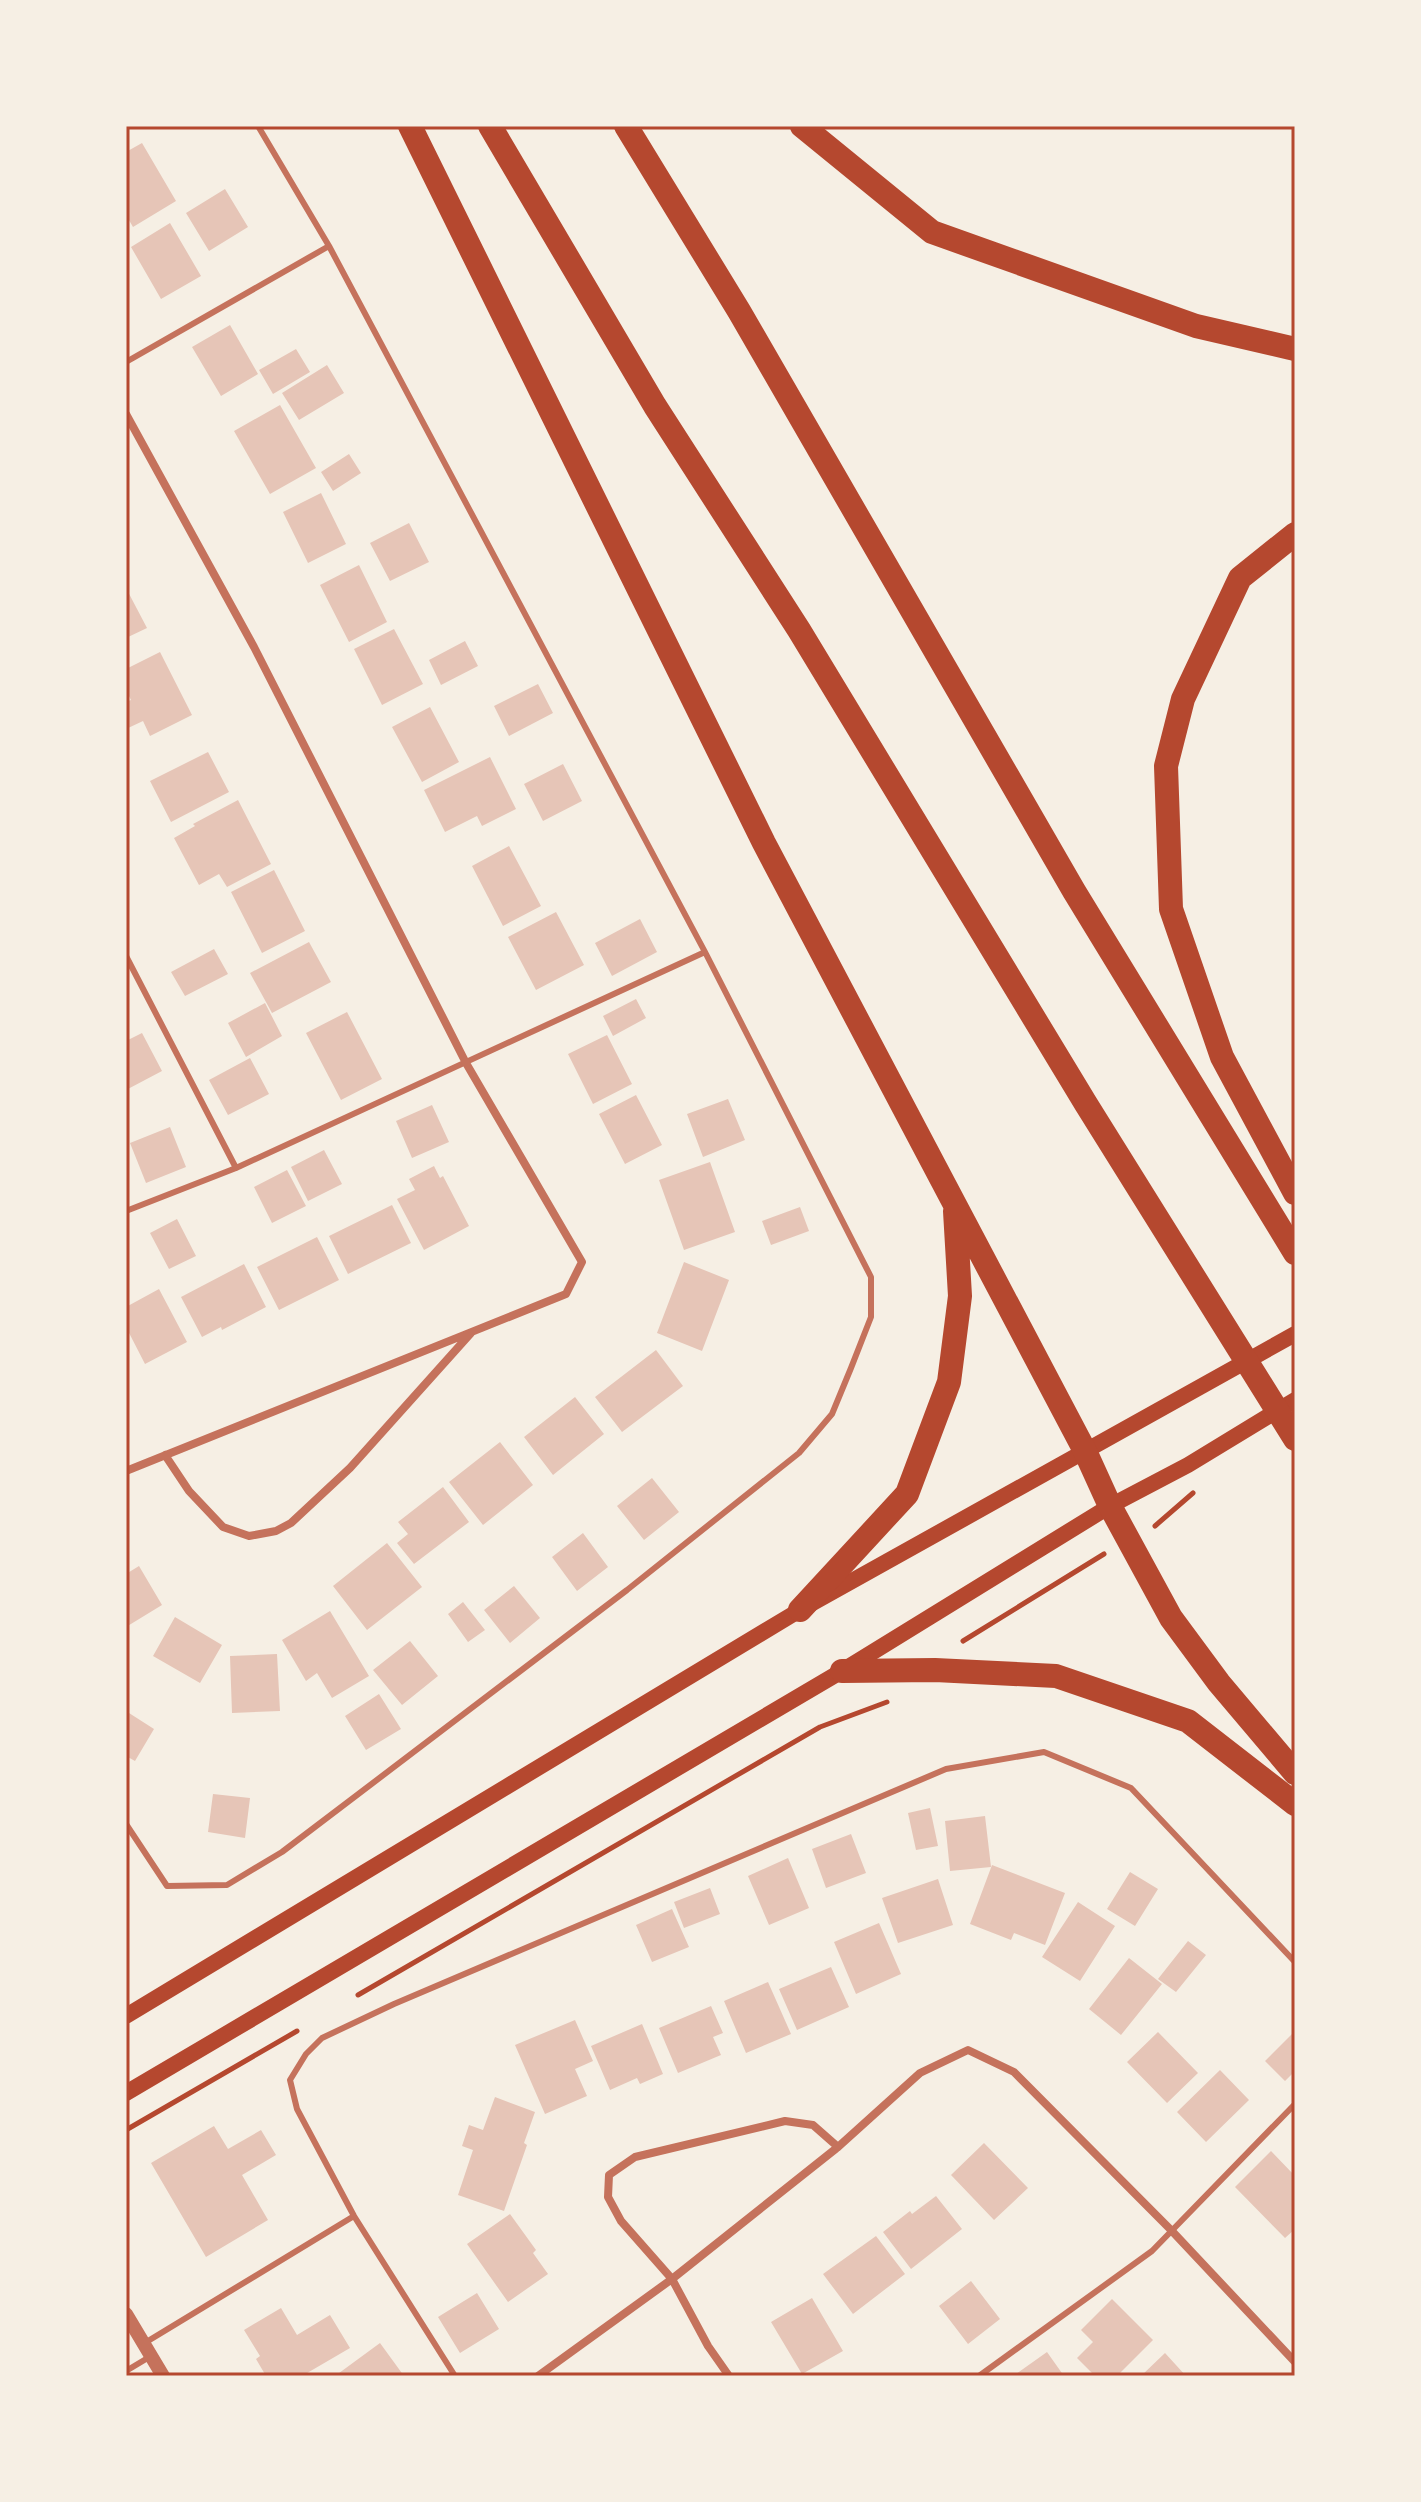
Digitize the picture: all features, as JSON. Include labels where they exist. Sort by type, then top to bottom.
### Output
[{"type":"highway","points":[[410,126],[764,843],[1085,1451],[1110,1506],[1171,1618],[1219,1683],[1295,1773]]},
{"type":"highway","points":[[490,126],[655,406],[799,630],[1086,1104],[1295,1439]]},
{"type":"highway","points":[[626,126],[739,311],[1074,891],[1295,1253]]},
{"type":"highway","points":[[802,126],[932,232],[1196,326],[1295,349]]},
{"type":"highway","points":[[1295,534],[1240,578],[1183,699],[1166,766],[1171,909],[1222,1057],[1295,1193]]},
{"type":"highway","points":[[800,1610],[907,1494],[949,1382],[960,1296],[954,1201]]},
{"type":"highway","points":[[842,1671],[935,1670],[1056,1676],[1188,1721],[1295,1804]]},
{"type":"main road","points":[[126,2016],[800,1610],[1295,1334]]},
{"type":"main road","points":[[126,2093],[842,1671],[1110,1506],[1188,1465],[1295,1400]]},
{"type":"street","points":[[126,414],[254,647],[466,1063],[582,1262],[566,1294],[126,1471]]},
{"type":"street","points":[[165,1455],[189,1491],[223,1527],[249,1536],[276,1531],[291,1523],[350,1468],[472,1332]]},
{"type":"street","points":[[538,2376],[672,2279],[838,2147],[920,2073],[968,2050],[1014,2072],[1171,2230],[1295,2362]]},
{"type":"street","points":[[729,2376],[708,2346],[672,2279],[621,2221],[608,2197],[609,2175],[635,2157],[785,2121],[813,2125],[838,2147]]},
{"type":"street","points":[[126,2314],[163,2376]]},
{"type":"lane","points":[[126,1824],[167,1886],[227,1885],[282,1852],[627,1590],[799,1453],[832,1414],[871,1317],[871,1277],[705,952],[329,246],[258,126]]},
{"type":"lane","points":[[126,362],[329,246]]},
{"type":"lane","points":[[126,1211],[236,1168],[705,952]]},
{"type":"lane","points":[[126,956],[236,1168]]},
{"type":"lane","points":[[455,2376],[354,2216],[297,2109],[290,2080],[306,2054],[322,2038],[438,1985],[946,1769],[1044,1752],[1131,1788],[1295,1962]]},
{"type":"lane","points":[[983,2375],[1152,2251],[1295,2104]]},
{"type":"lane","points":[[126,2371],[147,2350],[354,2216]]},
{"type":"path","points":[[1155,1526],[1196,1490]]},
{"type":"path","points":[[956,1645],[1108,1551]]},
{"type":"path","points":[[357,1996],[820,1727],[862,1709],[892,1701]]},
{"type":"path","points":[[126,2130],[303,2027]]},
{"type":"building","points":[[142,143],[176,201],[133,227],[126,215],[126,152]]},
{"type":"building","points":[[225,189],[248,227],[209,251],[186,213]]},
{"type":"building","points":[[170,223],[201,276],[161,299],[131,247]]},
{"type":"building","points":[[230,325],[258,374],[221,396],[192,347]]},
{"type":"building","points":[[296,349],[310,372],[273,394],[259,370]]},
{"type":"building","points":[[327,365],[344,393],[299,420],[282,393]]},
{"type":"building","points":[[280,405],[316,468],[270,494],[234,431]]},
{"type":"building","points":[[349,454],[361,473],[333,491],[321,472]]},
{"type":"building","points":[[321,493],[346,544],[308,563],[283,512]]},
{"type":"building","points":[[409,523],[429,562],[390,581],[370,543]]},
{"type":"building","points":[[359,565],[387,622],[349,642],[320,585]]},
{"type":"building","points":[[126,588],[147,628],[126,638]]},
{"type":"building","points":[[394,629],[423,684],[382,705],[354,649]]},
{"type":"building","points":[[465,641],[478,666],[441,685],[429,660]]},
{"type":"building","points":[[160,652],[192,715],[150,736],[143,721],[126,729],[126,702],[131,700],[126,690],[126,669]]},
{"type":"building","points":[[538,684],[553,713],[509,736],[494,706]]},
{"type":"building","points":[[430,707],[459,762],[422,782],[392,727]]},
{"type":"building","points":[[208,752],[229,792],[171,822],[150,781]]},
{"type":"building","points":[[490,757],[516,809],[482,826],[477,816],[445,832],[424,790]]},
{"type":"building","points":[[563,764],[582,801],[543,821],[524,784]]},
{"type":"building","points":[[238,800],[271,864],[227,887],[219,874],[199,885],[174,838]]},
{"type":"building","points":[[509,846],[541,906],[503,926],[472,866]]},
{"type":"building","points":[[274,870],[305,931],[262,953],[231,892]]},
{"type":"building","points":[[556,912],[584,965],[536,990],[508,937]]},
{"type":"building","points":[[640,919],[657,952],[612,976],[595,943]]},
{"type":"building","points":[[309,942],[331,982],[272,1013],[250,973]]},
{"type":"building","points":[[214,949],[228,974],[185,996],[171,972]]},
{"type":"building","points":[[636,999],[646,1018],[613,1036],[603,1016]]},
{"type":"building","points":[[265,1003],[282,1036],[246,1057],[228,1023]]},
{"type":"building","points":[[347,1012],[382,1079],[341,1100],[306,1033]]},
{"type":"building","points":[[142,1033],[162,1071],[126,1090],[126,1041]]},
{"type":"building","points":[[607,1035],[632,1084],[593,1104],[568,1054]]},
{"type":"building","points":[[250,1058],[269,1094],[228,1115],[209,1080]]},
{"type":"building","points":[[636,1095],[662,1145],[625,1164],[599,1114]]},
{"type":"building","points":[[728,1099],[745,1140],[703,1157],[687,1114]]},
{"type":"building","points":[[432,1105],[449,1142],[412,1158],[396,1121]]},
{"type":"building","points":[[170,1127],[186,1167],[146,1183],[130,1143]]},
{"type":"building","points":[[324,1150],[342,1184],[308,1201],[291,1167]]},
{"type":"building","points":[[710,1162],[735,1232],[684,1250],[659,1180]]},
{"type":"building","points":[[434,1166],[440,1178],[443,1176],[469,1226],[424,1250],[397,1199],[415,1190],[409,1179]]},
{"type":"building","points":[[287,1170],[306,1206],[272,1223],[254,1187]]},
{"type":"building","points":[[392,1205],[411,1243],[348,1274],[329,1236]]},
{"type":"building","points":[[800,1207],[809,1231],[771,1245],[762,1221]]},
{"type":"building","points":[[177,1219],[196,1256],[169,1269],[150,1233]]},
{"type":"building","points":[[317,1237],[339,1280],[279,1310],[257,1267]]},
{"type":"building","points":[[684,1262],[729,1280],[702,1351],[657,1333]]},
{"type":"building","points":[[244,1264],[266,1307],[202,1337],[181,1297]]},
{"type":"building","points":[[159,1289],[187,1342],[145,1364],[126,1327],[126,1307]]},
{"type":"building","points":[[656,1350],[683,1386],[622,1432],[595,1397]]},
{"type":"building","points":[[575,1397],[604,1434],[553,1475],[524,1437]]},
{"type":"building","points":[[500,1442],[533,1485],[483,1525],[449,1482]]},
{"type":"building","points":[[652,1478],[679,1512],[644,1540],[617,1506]]},
{"type":"building","points":[[443,1487],[469,1522],[414,1564],[397,1543],[408,1534],[398,1522]]},
{"type":"building","points":[[583,1533],[608,1567],[577,1591],[552,1557]]},
{"type":"building","points":[[387,1543],[422,1587],[367,1630],[333,1586]]},
{"type":"building","points":[[139,1566],[162,1605],[126,1627],[126,1574]]},
{"type":"building","points":[[514,1586],[540,1618],[510,1643],[484,1610]]},
{"type":"building","points":[[463,1602],[485,1630],[468,1642],[448,1614]]},
{"type":"building","points":[[330,1611],[369,1676],[332,1698],[317,1673],[306,1681],[282,1640]]},
{"type":"building","points":[[175,1617],[222,1645],[200,1683],[153,1656]]},
{"type":"building","points":[[410,1641],[438,1676],[402,1705],[373,1670]]},
{"type":"building","points":[[277,1654],[280,1711],[232,1713],[230,1656]]},
{"type":"building","points":[[379,1694],[401,1729],[366,1750],[345,1716]]},
{"type":"building","points":[[129,1713],[154,1729],[135,1761],[126,1756],[126,1718]]},
{"type":"building","points":[[213,1794],[250,1798],[245,1838],[208,1832]]},
{"type":"building","points":[[930,1808],[938,1846],[916,1850],[908,1813]]},
{"type":"building","points":[[985,1816],[991,1867],[950,1871],[945,1821]]},
{"type":"building","points":[[851,1834],[866,1873],[826,1888],[812,1849]]},
{"type":"building","points":[[788,1858],[809,1908],[769,1925],[748,1876]]},
{"type":"building","points":[[992,1865],[1065,1893],[1045,1945],[1014,1933],[1011,1940],[970,1924]]},
{"type":"building","points":[[1130,1872],[1158,1889],[1135,1926],[1107,1909]]},
{"type":"building","points":[[938,1879],[953,1925],[898,1943],[882,1898]]},
{"type":"building","points":[[710,1888],[720,1914],[684,1928],[674,1902]]},
{"type":"building","points":[[1078,1902],[1115,1926],[1080,1981],[1042,1957]]},
{"type":"building","points":[[672,1909],[689,1947],[652,1962],[636,1925]]},
{"type":"building","points":[[879,1923],[901,1974],[856,1994],[834,1942]]},
{"type":"building","points":[[1188,1941],[1206,1955],[1176,1992],[1158,1979]]},
{"type":"building","points":[[1129,1958],[1162,1984],[1121,2035],[1089,2009]]},
{"type":"building","points":[[831,1967],[849,2007],[797,2030],[779,1989]]},
{"type":"building","points":[[768,1982],[791,2034],[746,2053],[724,2001]]},
{"type":"building","points":[[711,2006],[723,2033],[713,2037],[721,2055],[678,2073],[659,2028]]},
{"type":"building","points":[[575,2020],[593,2061],[575,2069],[587,2096],[545,2114],[515,2045]]},
{"type":"building","points":[[642,2024],[663,2074],[640,2084],[637,2078],[610,2090],[591,2046]]},
{"type":"building","points":[[1158,2032],[1198,2073],[1167,2103],[1127,2062]]},
{"type":"building","points":[[1292,2034],[1295,2037],[1295,2071],[1285,2081],[1265,2061]]},
{"type":"building","points":[[1220,2070],[1249,2100],[1206,2142],[1177,2112]]},
{"type":"building","points":[[495,2097],[535,2112],[504,2211],[458,2195],[473,2150],[462,2146],[469,2125],[483,2130]]},
{"type":"building","points":[[214,2126],[228,2149],[261,2130],[276,2155],[242,2175],[268,2220],[206,2257],[151,2163]]},
{"type":"building","points":[[984,2143],[1028,2188],[994,2220],[951,2175]]},
{"type":"building","points":[[1271,2151],[1295,2176],[1295,2229],[1285,2238],[1235,2187]]},
{"type":"building","points":[[936,2196],[962,2229],[911,2269],[883,2232]]},
{"type":"building","points":[[510,2214],[536,2250],[533,2253],[548,2274],[508,2302],[467,2244]]},
{"type":"building","points":[[876,2236],[905,2274],[853,2314],[823,2274]]},
{"type":"building","points":[[971,2281],[1000,2319],[968,2344],[939,2306]]},
{"type":"building","points":[[477,2293],[499,2329],[460,2353],[438,2317]]},
{"type":"building","points":[[812,2298],[843,2351],[802,2374],[771,2322]]},
{"type":"building","points":[[1112,2299],[1153,2340],[1117,2376],[1095,2376],[1077,2358],[1093,2342],[1081,2330]]},
{"type":"building","points":[[281,2308],[297,2335],[330,2315],[350,2348],[302,2376],[266,2376],[256,2359],[260,2356],[244,2330]]},
{"type":"building","points":[[380,2343],[404,2376],[335,2376]]},
{"type":"building","points":[[1047,2352],[1064,2376],[1013,2376]]},
{"type":"building","points":[[1165,2353],[1186,2376],[1141,2376]]}]
